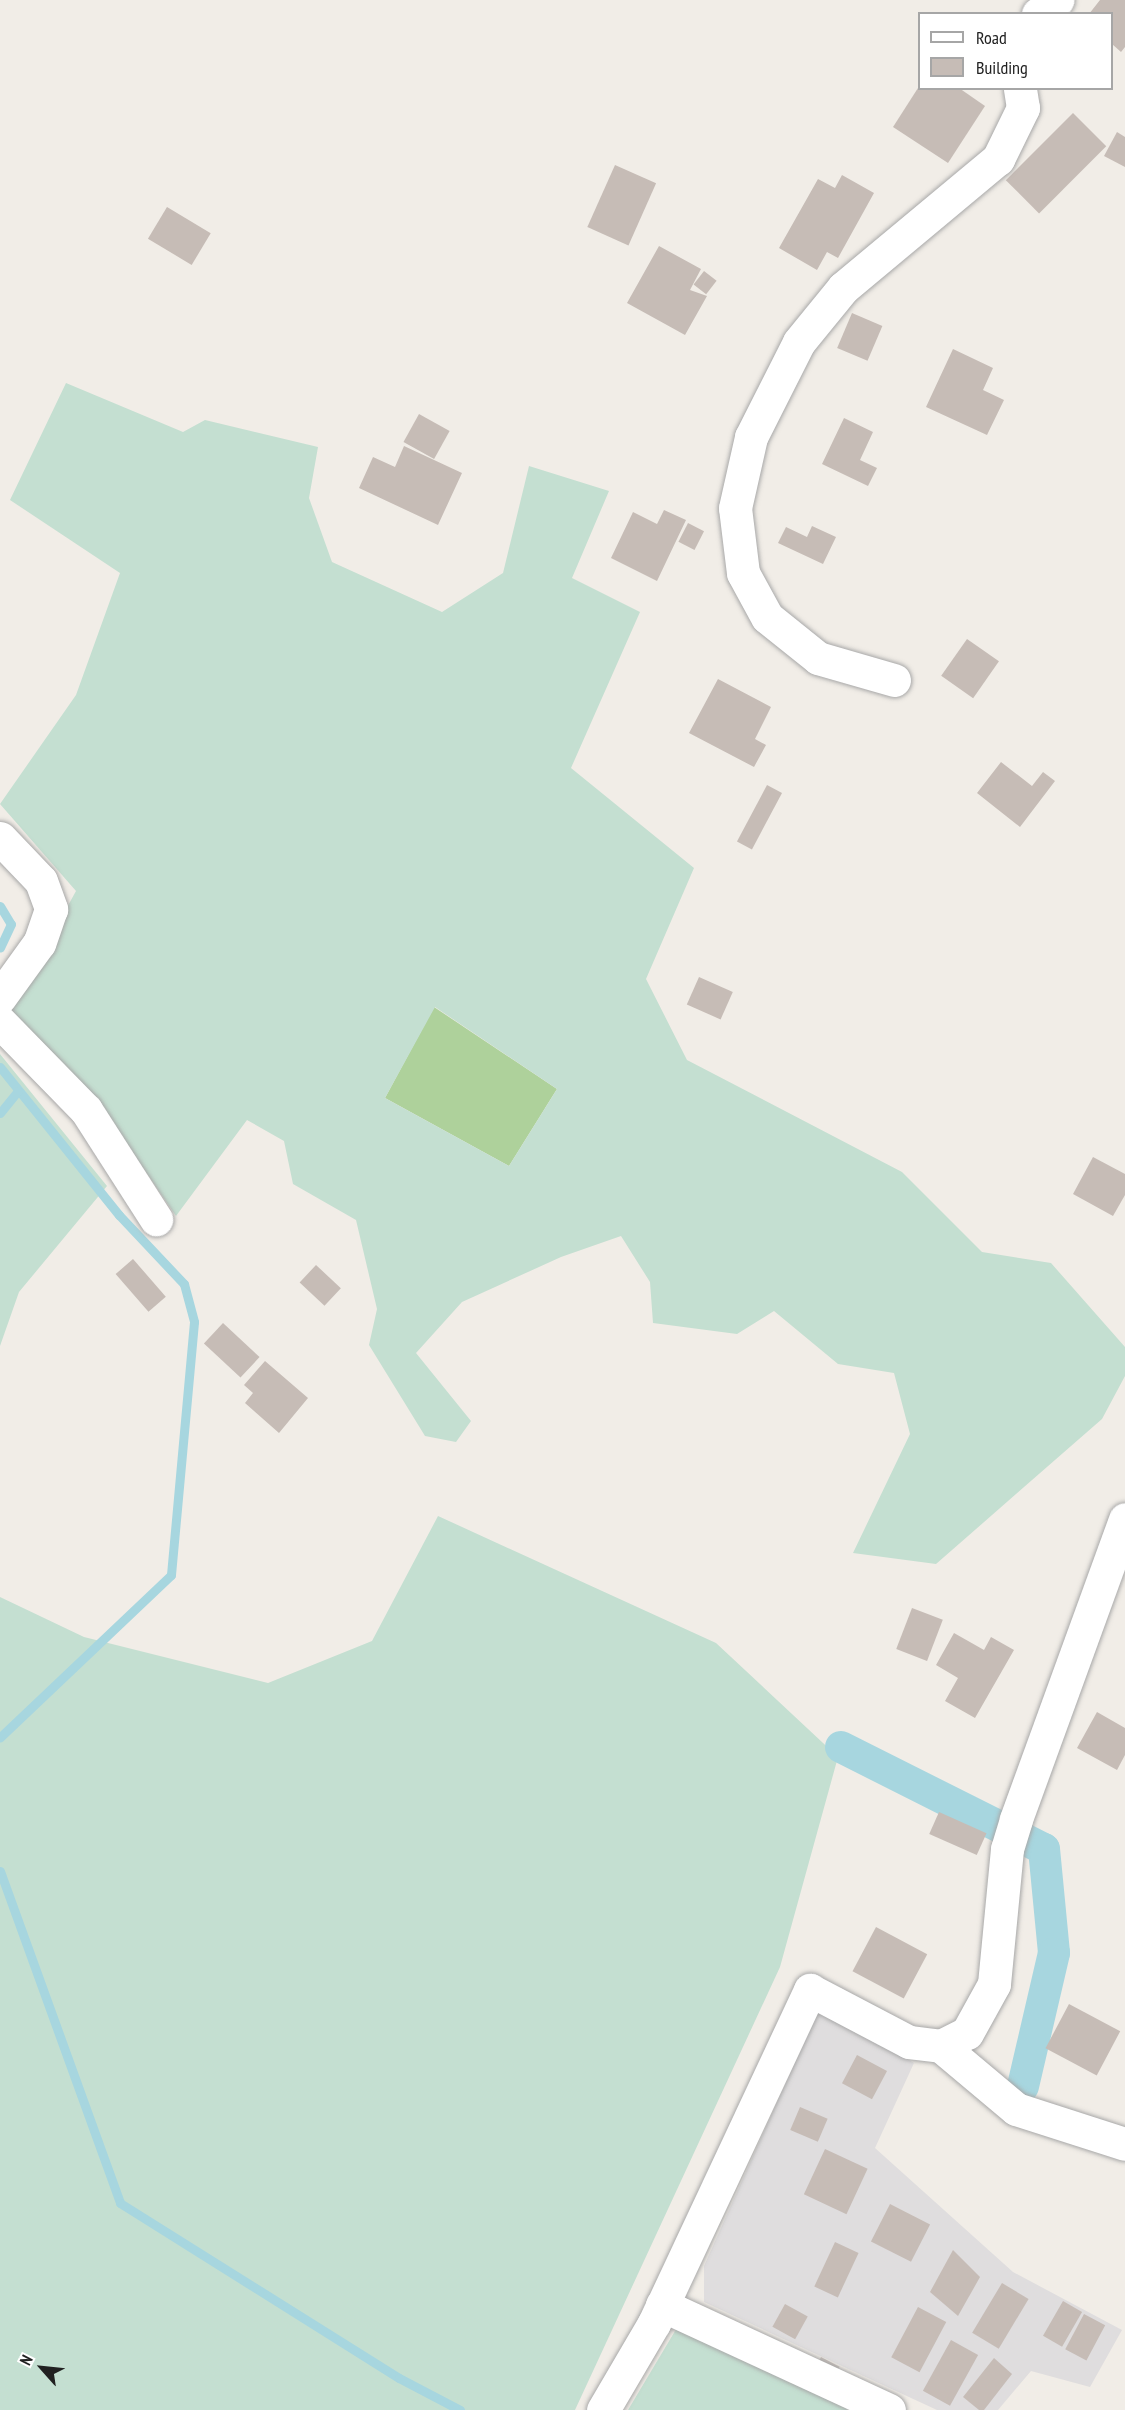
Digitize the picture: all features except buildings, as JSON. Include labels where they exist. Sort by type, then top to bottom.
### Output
[{"type":"street","points":[[1041,12],[1057,0]]},
{"type":"street","points":[[894,680],[818,658],[767,617],[743,573],[735,508],[751,437],[799,342],[843,288],[998,159],[1023,108],[1020,90]]},
{"type":"street","points":[[0,838],[41,881],[51,909],[39,943],[0,997]]},
{"type":"street","points":[[0,1022],[86,1110],[156,1219]]},
{"type":"street","points":[[941,2046],[967,2033],[994,1984],[1012,1834],[1125,1520]]},
{"type":"street","points":[[603,2410],[662,2305],[810,1990],[909,2042],[941,2046],[1016,2109],[1125,2144]]},
{"type":"street","points":[[662,2305],[889,2410]]},
{"type":"shaded area","points":[[820,2006],[914,2063],[875,2148],[1013,2272],[1122,2330],[1090,2387],[1031,2371],[998,2410],[937,2410],[704,2302],[704,2266]]},
{"type":"green space","points":[[66,383],[183,432],[205,420],[318,447],[309,498],[332,562],[442,612],[503,573],[529,466],[609,491],[572,578],[640,612],[571,768],[694,868],[646,979],[687,1060],[902,1172],[982,1252],[1051,1263],[1125,1347],[1125,1376],[1102,1419],[936,1564],[853,1553],[910,1434],[894,1373],[838,1364],[774,1311],[737,1334],[653,1323],[650,1282],[621,1236],[561,1257],[462,1302],[416,1353],[471,1421],[456,1442],[425,1436],[369,1345],[377,1309],[356,1220],[293,1184],[284,1141],[247,1120],[176,1216],[98,1102],[9,1013],[76,891],[0,804],[76,695],[120,573],[10,500]],"holes":[[[435,1007],[557,1089],[509,1166],[385,1098]]]},
{"type":"green space","points":[[434,1007],[557,1089],[509,1166],[385,1098]]},
{"type":"green space","points":[[0,1054],[107,1186],[19,1292],[0,1346]]},
{"type":"green space","points":[[438,1516],[716,1643],[838,1757],[780,1967],[575,2410],[0,2410],[0,1597],[84,1637],[268,1683],[372,1641]]},
{"type":"green space","points":[[681,2321],[839,2396],[847,2410],[628,2410]]},
{"type":"waterway","points":[[0,906],[11,924],[0,948]]},
{"type":"waterway","points":[[0,1067],[119,1215],[184,1284],[194,1322],[171,1575],[0,1737]]},
{"type":"waterway","points":[[0,1113],[18,1091]]},
{"type":"waterway","points":[[841,1747],[1044,1849],[1054,1953],[1023,2086]]},
{"type":"waterway","points":[[0,1871],[120,2203],[399,2378],[460,2410]]}]
